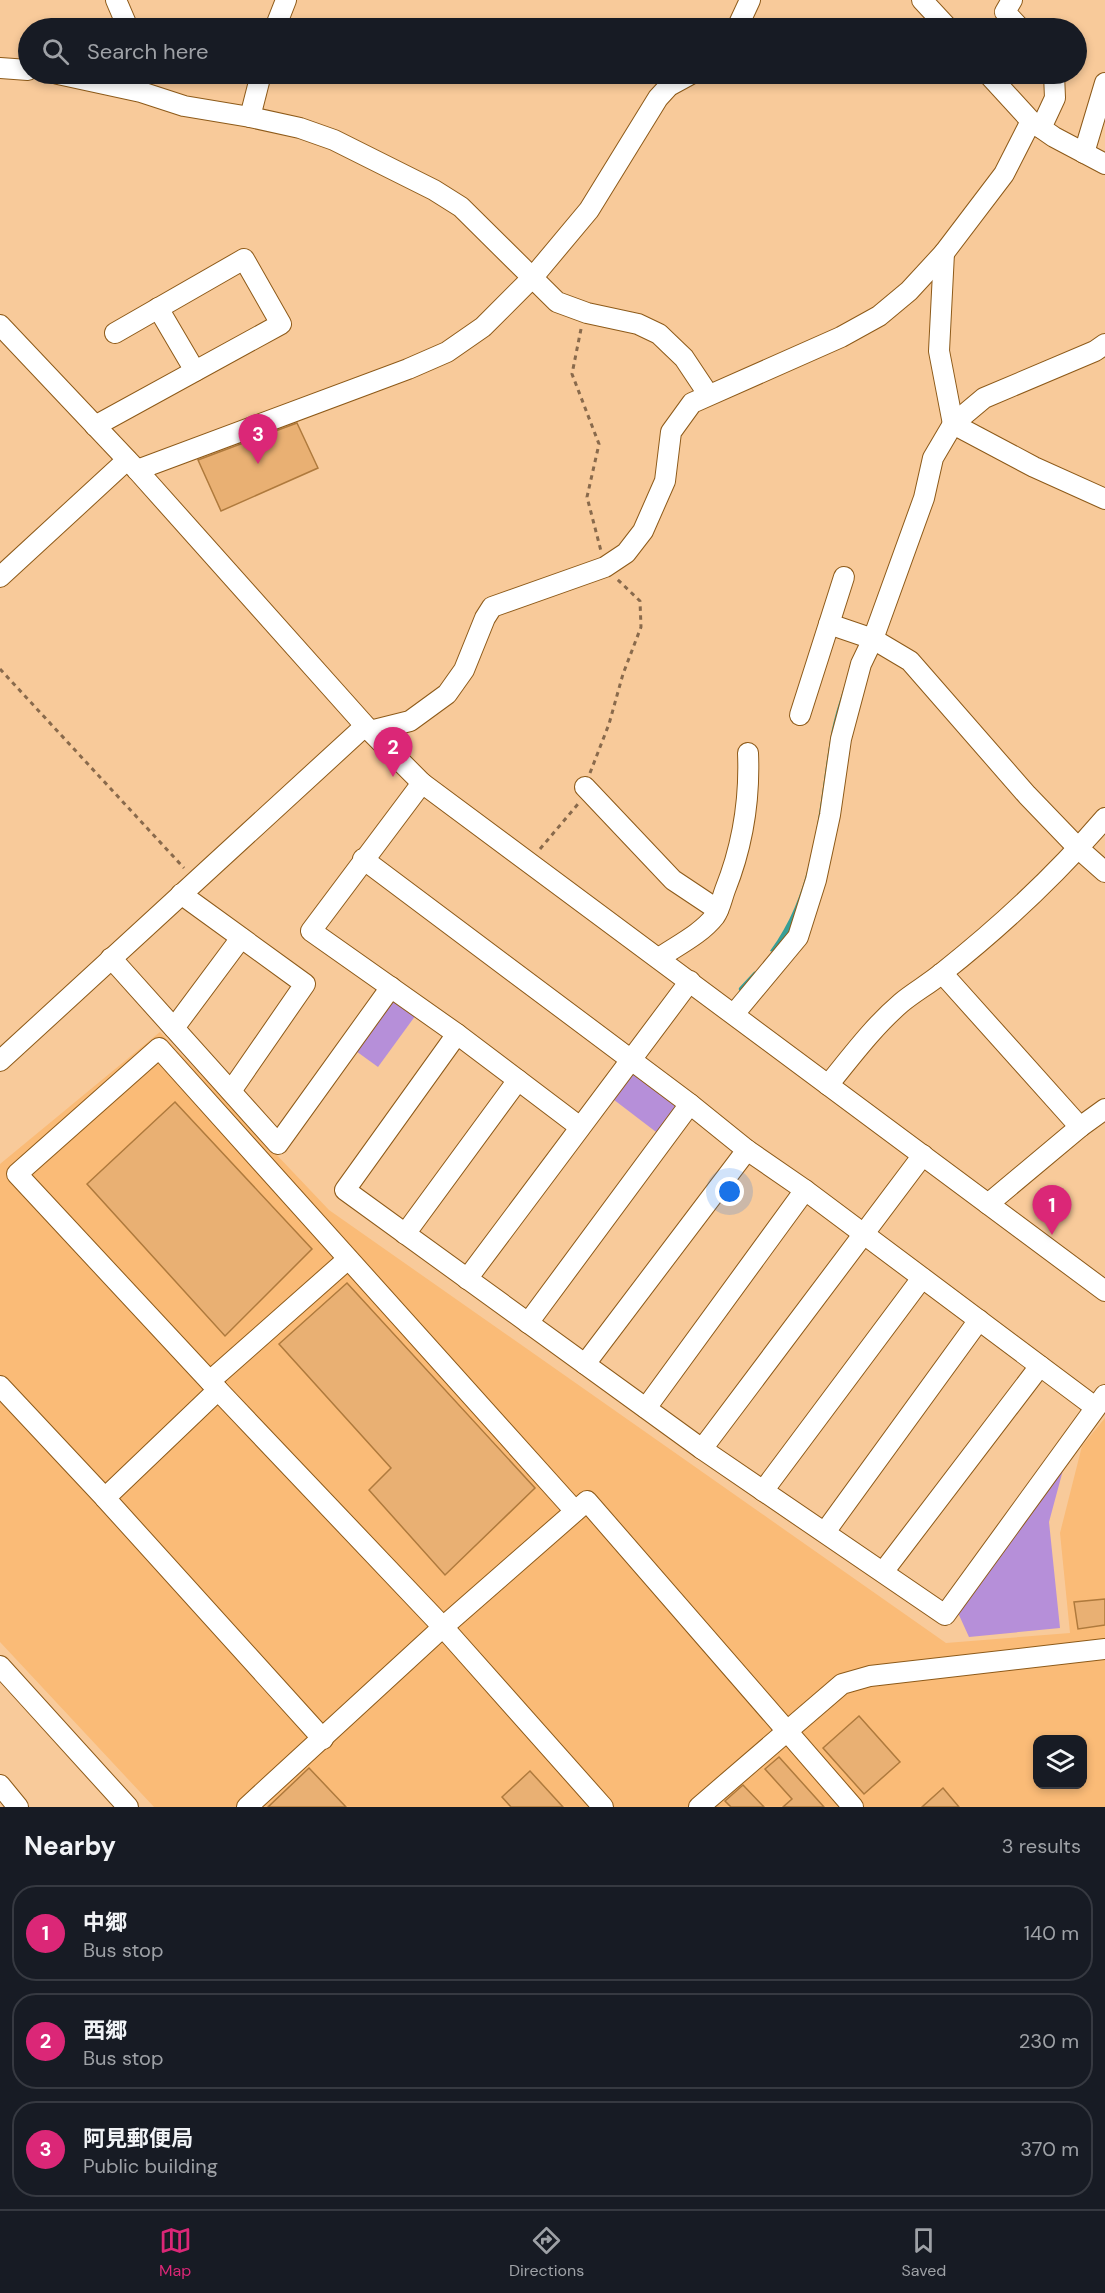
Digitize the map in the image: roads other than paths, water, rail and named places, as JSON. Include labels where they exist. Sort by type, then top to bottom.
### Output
[{"type":"street","points":[[116,0],[124,18]]},
{"type":"street","points":[[279,18],[286,0]]},
{"type":"street","points":[[742,18],[750,0]]},
{"type":"street","points":[[922,0],[939,18]]},
{"type":"street","points":[[1011,18],[1005,12],[1012,0]]},
{"type":"street","points":[[0,68],[18,69]]},
{"type":"street","points":[[141,84],[184,106],[300,128],[334,140],[358,154],[435,190],[461,207],[557,302],[587,313],[638,324],[659,334],[684,357],[708,394]]},
{"type":"street","points":[[250,117],[258,84]]},
{"type":"street","points":[[0,577],[132,465],[408,369],[447,352],[483,327],[533,277],[589,210],[658,98],[673,84]]},
{"type":"street","points":[[998,84],[1036,124],[1105,165]]},
{"type":"street","points":[[0,1061],[188,887],[367,729],[410,720],[447,694],[464,670],[485,618],[492,607],[605,567],[626,553],[644,531],[665,481],[671,432],[692,402],[841,337],[879,316],[909,291],[944,254],[1004,174],[1055,98],[1054,84]]},
{"type":"street","points":[[1084,153],[1104,87]]},
{"type":"street","points":[[944,254],[939,351],[953,424]]},
{"type":"street","points":[[95,426],[281,324],[244,259],[115,333]]},
{"type":"street","points":[[158,308],[195,371]]},
{"type":"street","points":[[0,325],[132,465],[367,729],[422,783],[1105,1291]]},
{"type":"street","points":[[734,1014],[798,937],[816,880],[830,815],[842,739],[861,664],[873,639],[924,498],[933,458],[953,424],[984,398],[1095,351],[1105,344]]},
{"type":"street","points":[[953,424],[1034,467],[1105,500]]},
{"type":"street","points":[[800,715],[844,577]]},
{"type":"street","points":[[829,624],[873,639],[910,661],[1027,795],[1079,849],[1105,872]]},
{"type":"street","points":[[659,958],[698,932],[716,915],[736,862],[745,824],[749,785],[748,753]]},
{"type":"street","points":[[422,783],[311,931],[457,1034],[580,1127]]},
{"type":"street","points":[[585,787],[673,880],[718,910]]},
{"type":"street","points":[[828,1085],[868,1035],[901,1002],[942,973],[1010,914],[1079,849],[1105,818]]},
{"type":"street","points":[[363,860],[690,1104],[747,1150],[805,1190],[1040,1366],[1100,1401],[945,1615],[702,1449],[345,1191],[457,1034]]},
{"type":"street","points":[[188,887],[241,938],[305,984],[231,1091]]},
{"type":"street","points":[[174,1028],[241,938]]},
{"type":"street","points":[[111,958],[279,1144],[391,987]]},
{"type":"street","points":[[942,973],[1080,1127]]},
{"type":"street","points":[[467,1279],[690,981]]},
{"type":"street","points":[[575,1511],[159,1048],[17,1174],[443,1627],[603,1807]]},
{"type":"street","points":[[405,1234],[518,1080]]},
{"type":"street","points":[[528,1323],[690,1104]]},
{"type":"street","points":[[988,1204],[1105,1109]]},
{"type":"street","points":[[585,1364],[747,1150]]},
{"type":"street","points":[[702,1449],[923,1155]]},
{"type":"street","points":[[646,1408],[805,1190]]},
{"type":"street","points":[[105,1497],[214,1386],[348,1259]]},
{"type":"street","points":[[763,1491],[922,1278]]},
{"type":"street","points":[[825,1532],[979,1320]]},
{"type":"street","points":[[884,1572],[1040,1366]]},
{"type":"street","points":[[0,1386],[105,1497],[323,1739]]},
{"type":"street","points":[[247,1807],[443,1627],[587,1501],[853,1807]]},
{"type":"street","points":[[699,1807],[842,1684],[870,1676],[1105,1649]]},
{"type":"street","points":[[0,1666],[129,1807]]},
{"type":"street","points":[[0,1785],[18,1807]]},
{"type":"water","points":[[851,664],[856,670],[802,910],[779,954],[770,951],[785,928],[806,877],[818,822],[832,730]]},
{"type":"waterway","points":[[741,989],[755,974]]},
{"type":"place","name":"阿見郵便局","points":[[258,464]]},
{"type":"place","name":"西郷","points":[[393,777]]},
{"type":"place","name":"中郷","points":[[1052,1235]]}]
